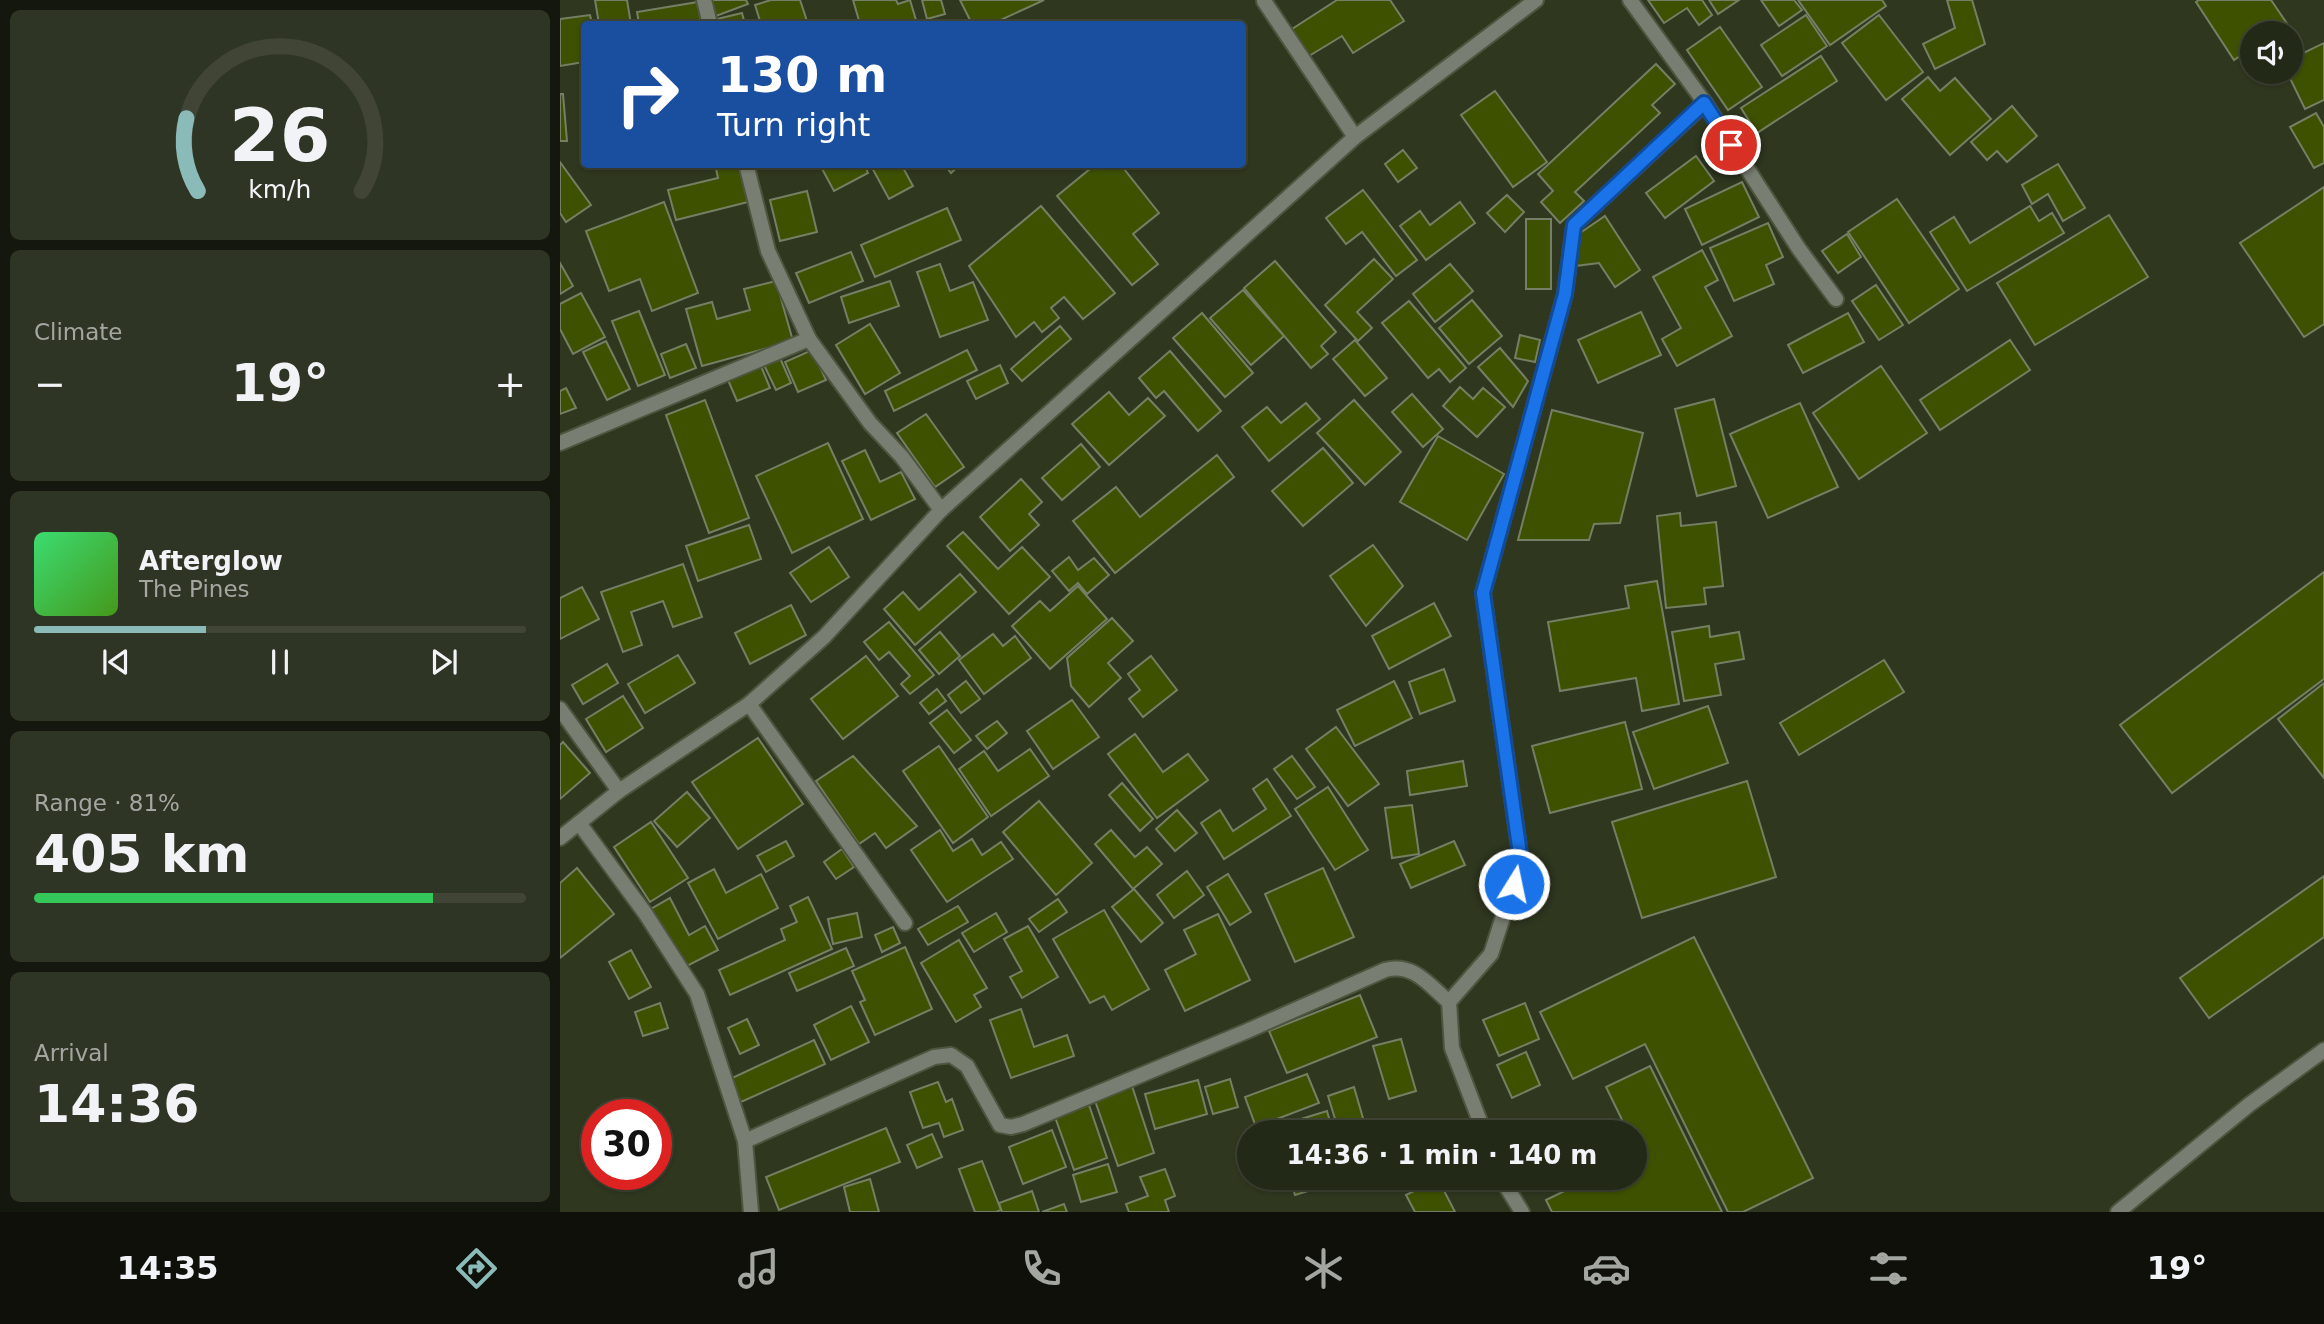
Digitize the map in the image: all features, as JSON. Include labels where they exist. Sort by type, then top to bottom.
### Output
[{"type":"street","points":[[704,0],[709,21]]},
{"type":"street","points":[[560,838],[619,791],[749,704],[824,637],[941,510],[1355,137],[1536,0]]},
{"type":"street","points":[[1630,0],[1704,103],[1799,249],[1836,299]]},
{"type":"street","points":[[1264,1],[1355,137]]},
{"type":"street","points":[[1479,1120],[1452,1048],[1449,1002],[1492,954],[1521,861],[1483,593],[1565,294],[1574,225],[1704,103]]},
{"type":"street","points":[[747,168],[768,251],[809,339],[870,423],[902,457],[941,510]]},
{"type":"street","points":[[560,443],[809,339]]},
{"type":"street","points":[[749,704],[905,923]]},
{"type":"street","points":[[560,709],[619,791]]},
{"type":"street","points":[[579,823],[645,912],[697,994],[744,1141],[751,1212]]},
{"type":"street","points":[[744,1141],[934,1057],[951,1055],[967,1066],[1000,1125],[1012,1127],[1397,966],[1409,968],[1449,1002]]},
{"type":"street","points":[[2118,1212],[2250,1104],[2324,1050]]},
{"type":"street","points":[[1508,1190],[1522,1212]]},
{"type":"building","points":[[595,0],[627,0],[630,21],[598,21]]},
{"type":"building","points":[[710,0],[746,0],[748,4],[716,16]]},
{"type":"building","points":[[771,0],[800,0],[807,21],[760,21],[755,5]]},
{"type":"building","points":[[853,0],[896,0],[898,4],[910,0],[916,20],[912,21],[859,21]]},
{"type":"building","points":[[922,0],[941,0],[945,14],[927,19]]},
{"type":"building","points":[[960,0],[1044,0],[998,21],[970,21]]},
{"type":"building","points":[[1337,0],[1390,0],[1404,21],[1353,53],[1342,36],[1309,56],[1292,29]]},
{"type":"building","points":[[1648,0],[1702,0],[1712,15],[1699,25],[1687,8],[1664,23]]},
{"type":"building","points":[[1709,0],[1739,0],[1718,14]]},
{"type":"building","points":[[1761,0],[1794,0],[1802,10],[1779,26]]},
{"type":"building","points":[[1798,0],[1882,0],[1886,6],[1830,45]]},
{"type":"building","points":[[1947,0],[1972,0],[1985,44],[1935,69],[1923,44],[1955,28]]},
{"type":"building","points":[[2271,0],[2285,21],[2240,21],[2240,56],[2234,60],[2196,2]]},
{"type":"building","points":[[698,2],[701,21],[638,21],[637,12]]},
{"type":"building","points":[[742,13],[744,21],[717,21]]},
{"type":"building","points":[[590,15],[591,21],[581,21],[581,62],[560,66],[560,19]]},
{"type":"building","points":[[1806,15],[1827,46],[1782,76],[1761,45]]},
{"type":"building","points":[[1879,15],[1923,72],[1886,100],[1842,43]]},
{"type":"building","points":[[1720,27],[1762,87],[1728,110],[1687,50]]},
{"type":"building","points":[[2324,43],[2324,100],[2305,109],[2293,84],[2303,84],[2303,53]]},
{"type":"building","points":[[1821,56],[1837,81],[1757,133],[1741,108]]},
{"type":"building","points":[[1656,64],[1675,84],[1652,105],[1660,113],[1575,192],[1584,201],[1560,223],[1541,202],[1553,191],[1538,174]]},
{"type":"building","points":[[1928,77],[1940,91],[1955,78],[1991,119],[1950,155],[1902,99]]},
{"type":"building","points":[[1495,91],[1547,162],[1513,187],[1461,115]]},
{"type":"building","points":[[560,94],[563,94],[567,141],[560,141]]},
{"type":"building","points":[[2012,106],[2037,136],[2007,162],[1997,151],[1987,160],[1971,142]]},
{"type":"building","points":[[2316,113],[2324,127],[2324,163],[2314,168],[2290,127]]},
{"type":"building","points":[[1403,150],[1417,168],[1398,182],[1385,164]]},
{"type":"building","points":[[1696,156],[1714,181],[1665,218],[1646,193]]},
{"type":"building","points":[[560,162],[591,205],[566,222],[560,213]]},
{"type":"building","points":[[2058,164],[2085,208],[2063,221],[2048,194],[2032,204],[2022,185]]},
{"type":"building","points":[[716,168],[744,168],[752,201],[676,220],[668,190],[718,178]]},
{"type":"building","points":[[822,168],[866,168],[868,173],[834,191]]},
{"type":"building","points":[[872,168],[903,168],[913,186],[889,199]]},
{"type":"building","points":[[1091,168],[1123,168],[1159,213],[1133,234],[1158,264],[1132,285],[1057,196]]},
{"type":"building","points":[[1742,182],[1759,217],[1702,245],[1685,209]]},
{"type":"building","points":[[2324,187],[2324,324],[2304,337],[2240,243]]},
{"type":"building","points":[[1363,190],[1417,260],[1396,276],[1362,232],[1346,244],[1326,218]]},
{"type":"building","points":[[807,191],[817,232],[780,241],[770,200]]},
{"type":"building","points":[[1507,195],[1524,212],[1505,232],[1487,213]]},
{"type":"building","points":[[1897,199],[1959,289],[1909,323],[1848,232]]},
{"type":"building","points":[[664,202],[698,293],[652,311],[640,279],[609,291],[586,231]]},
{"type":"building","points":[[1460,202],[1475,223],[1426,260],[1400,226],[1420,211],[1430,225]]},
{"type":"building","points":[[1041,206],[1115,293],[1083,319],[1064,297],[1051,308],[1059,318],[1042,332],[1034,322],[1016,337],[969,266]]},
{"type":"building","points":[[2030,206],[2039,221],[2052,213],[2064,233],[1967,291],[1930,232],[1954,217],[1970,243]]},
{"type":"building","points":[[947,208],[961,240],[875,277],[861,245]]},
{"type":"building","points":[[2109,215],[2148,277],[2035,345],[1997,283]]},
{"type":"building","points":[[1605,216],[1640,270],[1615,287],[1599,263],[1575,266],[1580,233]]},
{"type":"building","points":[[1526,219],[1551,219],[1551,289],[1526,289]]},
{"type":"building","points":[[1768,223],[1783,257],[1766,265],[1774,284],[1734,301],[1710,248]]},
{"type":"building","points":[[1847,234],[1861,257],[1838,273],[1822,251]]},
{"type":"building","points":[[1702,250],[1718,280],[1705,287],[1732,336],[1677,366],[1662,339],[1681,328],[1653,277]]},
{"type":"building","points":[[851,252],[863,281],[809,303],[796,273]]},
{"type":"building","points":[[1374,259],[1393,279],[1357,312],[1372,328],[1358,341],[1325,305]]},
{"type":"building","points":[[1275,261],[1336,332],[1321,346],[1328,354],[1311,368],[1244,288]]},
{"type":"building","points":[[560,263],[573,286],[560,294]]},
{"type":"building","points":[[940,264],[950,291],[973,282],[988,320],[940,337],[917,272]]},
{"type":"building","points":[[1450,264],[1473,291],[1435,322],[1413,294]]},
{"type":"building","points":[[776,281],[793,341],[702,366],[686,309],[712,302],[717,319],[750,310],[744,289]]},
{"type":"building","points":[[890,281],[899,306],[849,323],[841,297]]},
{"type":"building","points":[[1876,285],[1903,325],[1879,340],[1852,301]]},
{"type":"building","points":[[1243,290],[1284,336],[1251,365],[1210,318]]},
{"type":"building","points":[[581,293],[605,337],[573,354],[560,329],[560,304]]},
{"type":"building","points":[[1472,300],[1502,336],[1469,364],[1439,328]]},
{"type":"building","points":[[1409,301],[1466,368],[1450,382],[1439,369],[1428,378],[1382,323]]},
{"type":"building","points":[[639,311],[665,375],[638,386],[612,321]]},
{"type":"building","points":[[1641,312],[1661,355],[1598,383],[1578,340]]},
{"type":"building","points":[[1202,313],[1253,373],[1225,397],[1173,338]]},
{"type":"building","points":[[1848,313],[1864,342],[1803,373],[1788,345]]},
{"type":"building","points":[[870,324],[900,373],[865,394],[836,345]]},
{"type":"building","points":[[1060,326],[1071,339],[1022,381],[1011,369]]},
{"type":"building","points":[[1520,335],[1540,340],[1535,362],[1515,358]]},
{"type":"building","points":[[1355,340],[1387,378],[1365,396],[1333,359]]},
{"type":"building","points":[[2010,340],[2030,370],[1940,430],[1920,400]]},
{"type":"building","points":[[606,341],[630,389],[607,400],[583,352]]},
{"type":"building","points":[[686,344],[696,368],[670,378],[661,354]]},
{"type":"building","points":[[1500,348],[1528,381],[1513,407],[1478,367]]},
{"type":"building","points":[[812,350],[826,380],[798,392],[785,362]]},
{"type":"building","points":[[967,350],[977,370],[894,411],[885,391]]},
{"type":"building","points":[[1170,351],[1221,411],[1198,431],[1164,391],[1156,398],[1139,378]]},
{"type":"building","points":[[780,358],[791,383],[776,390],[764,365]]},
{"type":"building","points":[[1000,365],[1008,383],[976,399],[967,381]]},
{"type":"building","points":[[761,366],[770,388],[737,401],[728,380]]},
{"type":"building","points":[[1881,366],[1927,433],[1859,479],[1813,413]]},
{"type":"building","points":[[1460,387],[1473,399],[1483,388],[1505,407],[1477,437],[1443,406]]},
{"type":"building","points":[[566,388],[576,408],[560,414],[560,391]]},
{"type":"building","points":[[1109,392],[1129,415],[1148,398],[1165,416],[1109,465],[1072,424]]},
{"type":"building","points":[[1412,394],[1443,429],[1423,447],[1392,412]]},
{"type":"building","points":[[1714,399],[1736,486],[1697,496],[1675,409]]},
{"type":"building","points":[[705,400],[749,518],[709,533],[666,415]]},
{"type":"building","points":[[1354,400],[1401,452],[1365,485],[1317,433]]},
{"type":"building","points":[[1306,403],[1320,419],[1269,461],[1242,427],[1267,407],[1281,423]]},
{"type":"building","points":[[1800,403],[1838,487],[1768,518],[1730,434]]},
{"type":"building","points":[[1552,410],[1643,433],[1620,523],[1594,524],[1589,540],[1518,540]]},
{"type":"building","points":[[926,414],[964,467],[935,487],[897,433]]},
{"type":"building","points":[[1438,436],[1504,474],[1467,540],[1400,502]]},
{"type":"building","points":[[828,443],[863,519],[792,553],[756,476]]},
{"type":"building","points":[[1081,444],[1100,467],[1062,500],[1042,478]]},
{"type":"building","points":[[1323,448],[1353,483],[1303,526],[1272,491]]},
{"type":"building","points":[[865,450],[880,482],[901,472],[915,499],[871,520],[842,461]]},
{"type":"building","points":[[1217,455],[1234,477],[1115,573],[1073,521],[1116,487],[1140,517]]},
{"type":"building","points":[[1021,479],[1042,502],[1029,514],[1039,525],[1010,551],[980,517]]},
{"type":"building","points":[[1680,513],[1681,526],[1716,522],[1723,586],[1704,588],[1706,604],[1666,608],[1657,516]]},
{"type":"building","points":[[749,525],[761,559],[698,581],[686,546]]},
{"type":"building","points":[[963,532],[998,569],[1022,547],[1050,577],[1009,614],[947,546]]},
{"type":"building","points":[[1373,545],[1403,586],[1366,626],[1330,576]]},
{"type":"building","points":[[829,547],[849,577],[811,602],[790,573]]},
{"type":"building","points":[[1069,557],[1078,570],[1094,558],[1109,575],[1087,594],[1078,583],[1069,591],[1052,571]]},
{"type":"building","points":[[683,564],[702,617],[673,627],[663,601],[631,612],[642,645],[623,652],[601,592]]},
{"type":"building","points":[[2324,572],[2324,679],[2172,793],[2120,725]]},
{"type":"building","points":[[960,574],[976,592],[915,645],[884,609],[903,592],[919,610]]},
{"type":"building","points":[[1657,581],[1679,704],[1642,711],[1636,678],[1560,691],[1548,622],[1629,608],[1625,586]]},
{"type":"building","points":[[1078,586],[1107,619],[1050,669],[1012,626],[1040,601],[1050,611]]},
{"type":"building","points":[[582,587],[599,619],[560,639],[560,598]]},
{"type":"building","points":[[1434,603],[1451,636],[1389,669],[1372,636]]},
{"type":"building","points":[[791,605],[806,635],[750,664],[735,633]]},
{"type":"building","points":[[1112,618],[1133,641],[1108,663],[1121,678],[1089,707],[1071,686],[1067,658]]},
{"type":"building","points":[[889,622],[934,675],[910,694],[901,684],[910,676],[889,652],[879,660],[864,642]]},
{"type":"building","points":[[1709,626],[1710,637],[1739,632],[1744,659],[1715,664],[1721,695],[1684,701],[1672,632]]},
{"type":"building","points":[[940,632],[960,656],[939,674],[919,650]]},
{"type":"building","points":[[993,634],[1003,646],[1015,636],[1031,658],[984,694],[959,660]]},
{"type":"building","points":[[678,655],[695,683],[645,713],[628,684]]},
{"type":"building","points":[[866,656],[898,696],[843,739],[811,699]]},
{"type":"building","points":[[1151,656],[1177,690],[1143,717],[1129,699],[1140,690],[1128,674]]},
{"type":"building","points":[[1884,660],[1904,692],[1799,755],[1780,723]]},
{"type":"building","points":[[607,664],[618,683],[583,704],[572,685]]},
{"type":"building","points":[[1444,669],[1455,701],[1420,714],[1409,682]]},
{"type":"building","points":[[966,681],[980,699],[961,713],[948,695]]},
{"type":"building","points":[[1394,681],[1412,718],[1355,746],[1337,710]]},
{"type":"building","points":[[2324,683],[2324,778],[2278,719]]},
{"type":"building","points":[[937,689],[946,701],[929,714],[920,703]]},
{"type":"building","points":[[623,696],[643,728],[606,752],[586,719]]},
{"type":"building","points":[[1072,700],[1099,737],[1053,769],[1027,731]]},
{"type":"building","points":[[1708,706],[1728,763],[1654,789],[1633,732]]},
{"type":"building","points":[[947,710],[971,740],[954,753],[930,723]]},
{"type":"building","points":[[997,721],[1007,733],[987,749],[976,736]]},
{"type":"building","points":[[1625,722],[1642,789],[1550,813],[1532,746]]},
{"type":"building","points":[[1336,727],[1379,784],[1348,806],[1306,749]]},
{"type":"building","points":[[1135,734],[1163,772],[1188,754],[1208,780],[1157,818],[1108,754]]},
{"type":"building","points":[[758,738],[803,804],[738,849],[692,782]]},
{"type":"building","points":[[563,742],[590,773],[560,799],[560,745]]},
{"type":"building","points":[[939,746],[988,817],[953,843],[903,771]]},
{"type":"building","points":[[1030,749],[1049,776],[991,816],[959,769],[984,751],[998,771]]},
{"type":"building","points":[[853,756],[917,826],[886,848],[875,833],[859,844],[816,781]]},
{"type":"building","points":[[1292,756],[1315,787],[1297,799],[1274,769]]},
{"type":"building","points":[[1463,761],[1467,786],[1410,795],[1407,771]]},
{"type":"building","points":[[1267,779],[1291,816],[1224,859],[1201,823],[1220,810],[1233,831],[1266,809],[1253,789]]},
{"type":"building","points":[[1747,781],[1776,877],[1642,918],[1612,822]]},
{"type":"building","points":[[1122,783],[1153,819],[1140,831],[1109,795]]},
{"type":"building","points":[[1328,787],[1368,850],[1335,870],[1295,809]]},
{"type":"building","points":[[687,792],[710,818],[677,847],[654,821]]},
{"type":"building","points":[[1039,801],[1092,863],[1056,895],[1003,832]]},
{"type":"building","points":[[1412,805],[1419,854],[1392,858],[1385,808]]},
{"type":"building","points":[[1177,810],[1197,833],[1175,851],[1156,829]]},
{"type":"building","points":[[651,822],[688,878],[650,902],[614,847]]},
{"type":"building","points":[[940,830],[953,851],[972,839],[982,855],[1001,842],[1013,859],[947,902],[911,850]]},
{"type":"building","points":[[1111,830],[1135,857],[1147,847],[1162,864],[1133,889],[1095,844]]},
{"type":"building","points":[[786,841],[794,856],[766,872],[757,856]]},
{"type":"building","points":[[1454,841],[1465,865],[1411,888],[1400,864]]},
{"type":"building","points":[[842,849],[854,867],[836,879],[824,862]]},
{"type":"building","points":[[577,868],[614,914],[560,958],[560,883]]},
{"type":"building","points":[[1323,868],[1354,937],[1295,962],[1265,894]]},
{"type":"building","points":[[714,869],[726,893],[761,874],[778,908],[718,939],[688,883]]},
{"type":"building","points":[[1187,871],[1204,895],[1174,918],[1157,895]]},
{"type":"building","points":[[1228,874],[1251,912],[1230,925],[1207,887]]},
{"type":"building","points":[[2324,876],[2324,937],[2209,1018],[2180,978]]},
{"type":"building","points":[[1134,889],[1163,923],[1141,942],[1112,907]]},
{"type":"building","points":[[808,897],[832,949],[730,995],[719,970],[785,940],[781,929],[797,922],[790,906]]},
{"type":"building","points":[[670,898],[689,935],[705,926],[718,950],[683,968],[651,909]]},
{"type":"building","points":[[1058,899],[1067,912],[1039,932],[1029,919]]},
{"type":"building","points":[[958,906],[968,922],[928,945],[918,929]]},
{"type":"building","points":[[1104,910],[1149,989],[1112,1010],[1104,996],[1090,1003],[1053,939]]},
{"type":"building","points":[[857,913],[862,937],[833,944],[828,919]]},
{"type":"building","points":[[996,913],[1007,932],[974,952],[962,933]]},
{"type":"building","points":[[1218,914],[1250,980],[1185,1011],[1165,970],[1196,954],[1184,930]]},
{"type":"building","points":[[1028,926],[1058,977],[1022,998],[1010,977],[1022,971],[1004,939]]},
{"type":"building","points":[[893,927],[900,943],[882,952],[875,935]]},
{"type":"building","points":[[1694,937],[1813,1178],[1743,1212],[1728,1212],[1645,1044],[1573,1079],[1540,1012]]},
{"type":"building","points":[[959,940],[987,988],[974,995],[981,1007],[956,1022],[921,963]]},
{"type":"building","points":[[905,947],[932,1009],[875,1035],[860,1002],[865,1000],[852,971]]},
{"type":"building","points":[[846,948],[854,966],[797,991],[789,973]]},
{"type":"building","points":[[631,950],[651,987],[629,999],[609,962]]},
{"type":"building","points":[[1360,995],[1377,1037],[1287,1073],[1269,1031]]},
{"type":"building","points":[[660,1003],[668,1028],[643,1036],[635,1012]]},
{"type":"building","points":[[1525,1003],[1539,1039],[1499,1056],[1483,1020]]},
{"type":"building","points":[[851,1006],[869,1042],[831,1060],[814,1025]]},
{"type":"building","points":[[1021,1009],[1034,1047],[1067,1035],[1074,1056],[1011,1078],[990,1020]]},
{"type":"building","points":[[747,1019],[759,1045],[740,1054],[728,1028]]},
{"type":"building","points":[[1401,1039],[1416,1091],[1389,1099],[1373,1046]]},
{"type":"building","points":[[814,1040],[825,1064],[741,1102],[730,1079]]},
{"type":"building","points":[[1526,1052],[1540,1085],[1512,1098],[1497,1065]]},
{"type":"building","points":[[1650,1066],[1722,1212],[1552,1212],[1546,1200],[1566,1190],[1647,1190],[1647,1120],[1622,1120],[1606,1087]]},
{"type":"building","points":[[1307,1074],[1319,1103],[1274,1120],[1253,1120],[1245,1097]]},
{"type":"building","points":[[1230,1079],[1238,1107],[1213,1114],[1205,1087]]},
{"type":"building","points":[[1198,1080],[1207,1114],[1155,1129],[1145,1094]]},
{"type":"building","points":[[938,1082],[946,1102],[952,1099],[963,1130],[944,1137],[939,1123],[923,1128],[910,1092]]},
{"type":"building","points":[[1132,1086],[1154,1153],[1118,1166],[1094,1098]]},
{"type":"building","points":[[1354,1087],[1364,1120],[1335,1120],[1328,1096]]},
{"type":"building","points":[[1089,1105],[1107,1158],[1074,1170],[1055,1117]]},
{"type":"building","points":[[1327,1111],[1330,1120],[1298,1120]]},
{"type":"building","points":[[886,1128],[900,1162],[779,1210],[766,1177]]},
{"type":"building","points":[[1052,1130],[1066,1167],[1023,1184],[1009,1147]]},
{"type":"building","points":[[932,1134],[942,1157],[917,1168],[907,1145]]},
{"type":"building","points":[[982,1161],[1001,1210],[996,1212],[975,1212],[959,1169]]},
{"type":"building","points":[[1108,1164],[1117,1192],[1081,1202],[1073,1175]]},
{"type":"building","points":[[1165,1169],[1175,1196],[1165,1200],[1169,1212],[1129,1212],[1126,1204],[1148,1196],[1140,1177]]},
{"type":"building","points":[[870,1179],[879,1212],[850,1212],[844,1187]]},
{"type":"building","points":[[1294,1190],[1311,1190],[1295,1195]]},
{"type":"building","points":[[1416,1190],[1444,1190],[1455,1212],[1415,1212],[1406,1195]]},
{"type":"building","points":[[1032,1191],[1039,1212],[1002,1212],[999,1203]]},
{"type":"building","points":[[1064,1204],[1067,1212],[1042,1212]]},
{"type":"route","points":[[1514,884],[1521,861],[1483,593],[1565,294],[1574,225],[1704,103],[1731,145]]}]
